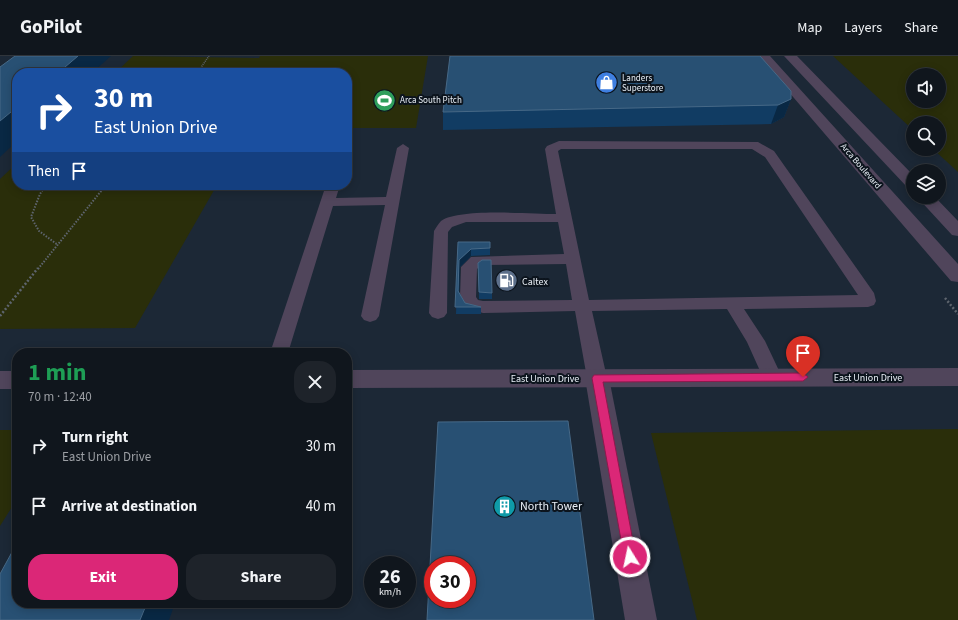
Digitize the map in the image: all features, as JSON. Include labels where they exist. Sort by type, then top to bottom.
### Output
[{"type":"street","name":"Arca Boulevard","points":[[764,56],[958,276]]},
{"type":"street","points":[[790,56],[906,177]]},
{"type":"street","points":[[932,204],[958,231]]},
{"type":"street","name":"East Union Drive","points":[[352,379],[958,377]]},
{"type":"street","points":[[597,378],[641,620]]},
{"type":"street","points":[[0,380],[12,380]]},
{"type":"lane","points":[[573,259],[477,260],[469,267],[468,297],[472,304],[483,307],[582,304],[868,301],[868,297],[770,154],[764,149],[754,145],[559,145],[551,149],[564,218],[573,259],[582,304],[597,378]]},
{"type":"lane","points":[[370,316],[404,148]]},
{"type":"lane","points":[[281,348],[331,190]]},
{"type":"lane","points":[[327,202],[393,201]]},
{"type":"lane","points":[[438,313],[442,231],[447,224],[466,218],[564,218]]},
{"type":"lane","points":[[732,303],[756,341],[772,377]]},
{"type":"path","points":[[201,68],[209,56]]},
{"type":"path","points":[[43,190],[31,217],[39,231],[58,245]]},
{"type":"path","points":[[0,316],[102,190]]},
{"type":"shaded area","points":[[0,56],[958,56],[958,620],[0,620]]},
{"type":"green space","name":"Arca South Pitch","points":[[133,56],[259,58],[260,56],[428,56],[416,128],[352,128],[352,68],[120,68]]},
{"type":"green space","points":[[833,56],[958,56],[958,172],[941,156],[946,156],[946,116],[906,116],[906,124]]},
{"type":"green space","points":[[12,168],[12,190],[214,190],[135,328],[0,329],[0,179]]},
{"type":"green space","points":[[958,429],[958,620],[697,620],[651,433]]},
{"type":"green space","points":[[0,430],[12,430],[12,507],[0,526]]},
{"type":"building","points":[[15,56],[78,56],[64,68],[12,68],[12,111],[0,121],[0,67]]},
{"type":"building","name":"Landers Superstore","points":[[450,56],[760,56],[791,91],[791,99],[778,105],[443,112]]},
{"type":"building","points":[[458,242],[490,242],[490,248],[471,249],[459,260],[458,291],[465,303],[481,307],[455,307]]},
{"type":"building","points":[[482,260],[491,260],[492,293],[479,292],[478,263]]},
{"type":"building","name":"North Tower","points":[[568,421],[594,620],[427,620],[428,608],[476,608],[476,556],[431,556],[438,422]]},
{"type":"building","points":[[12,552],[12,608],[145,608],[140,620],[0,620],[0,574]]},
{"type":"place","name":"Landers Superstore","points":[[606,83]]},
{"type":"place","name":"Arca South Pitch","points":[[384,100]]},
{"type":"place","name":"Caltex","points":[[507,281]]},
{"type":"place","name":"North Tower","points":[[504,506]]},
{"type":"route","points":[[630,557],[597,378],[803,377]]}]
